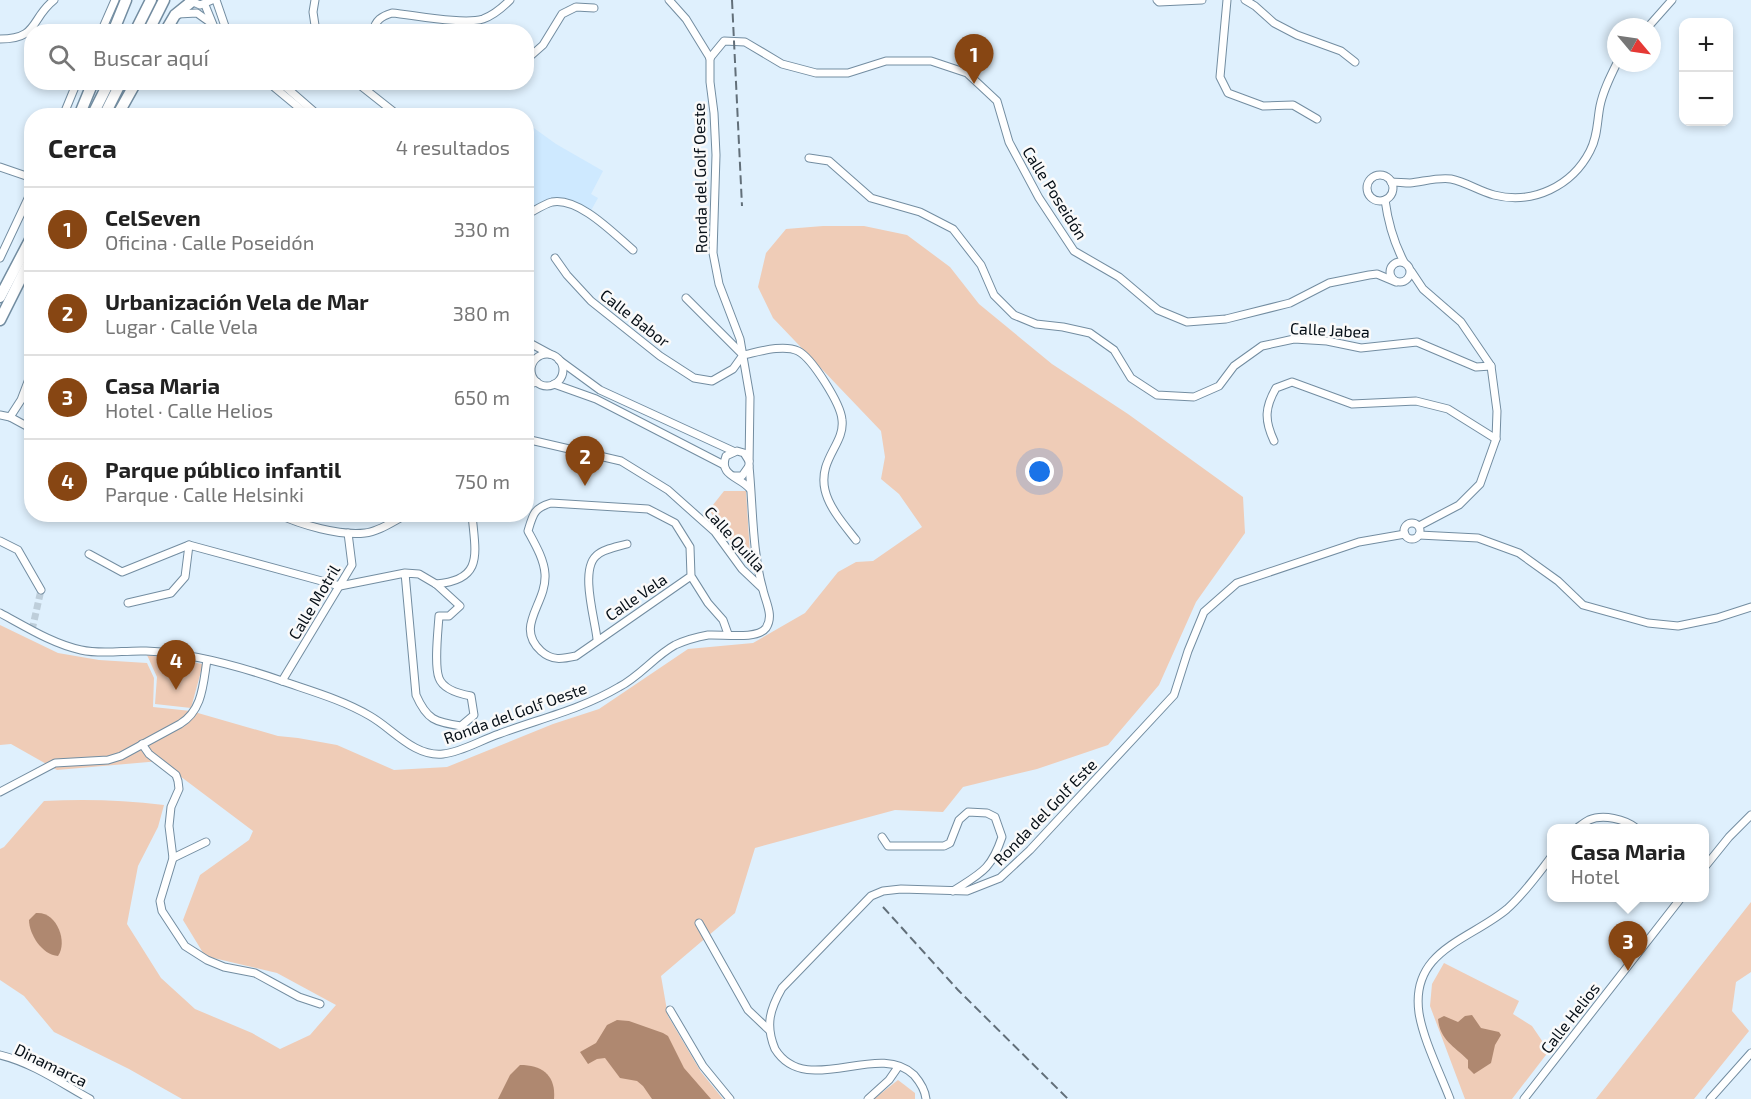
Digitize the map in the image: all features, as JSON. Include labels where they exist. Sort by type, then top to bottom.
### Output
[{"type":"main road","points":[[116,24],[126,0]]},
{"type":"main road","points":[[139,24],[151,0]]},
{"type":"main road","points":[[152,24],[164,0]]},
{"type":"main road","points":[[170,24],[175,15],[190,1]]},
{"type":"main road","points":[[82,108],[90,90]]},
{"type":"main road","points":[[96,108],[105,90]]},
{"type":"main road","points":[[108,108],[117,90]]},
{"type":"main road","points":[[121,108],[132,90]]},
{"type":"main road","points":[[0,297],[24,250]]},
{"type":"main road","points":[[0,320],[24,271]]},
{"type":"street","points":[[35,24],[44,8],[54,0]]},
{"type":"street","points":[[104,24],[115,0]]},
{"type":"street","points":[[315,0],[313,12],[315,24]]},
{"type":"street","points":[[375,24],[382,16],[392,13],[465,21],[482,20],[499,11],[510,0]]},
{"type":"street","points":[[669,0],[686,19],[710,58]]},
{"type":"street","points":[[1156,0],[1159,2],[1202,0]]},
{"type":"street","points":[[1227,0],[1220,77],[1228,93],[1263,106],[1293,105],[1317,119]]},
{"type":"street","points":[[1245,0],[1256,6],[1274,23],[1297,35],[1341,51],[1355,62]]},
{"type":"street","points":[[1656,18],[1672,0]]},
{"type":"street","points":[[190,1],[195,5],[211,2]]},
{"type":"street","points":[[211,2],[211,23]]},
{"type":"street","points":[[211,2],[222,24]]},
{"type":"street","points":[[534,53],[543,45],[562,14],[576,7],[594,9]]},
{"type":"street","points":[[175,15],[197,13],[211,23]]},
{"type":"street","points":[[0,39],[20,38],[24,35]]},
{"type":"street","name":"Calle Poseidón","points":[[710,58],[723,41],[744,42],[782,64],[816,73],[848,73],[886,61],[931,61],[967,73],[997,101],[1009,142],[1039,198],[1074,251],[1119,277],[1158,310],[1187,322],[1226,319],[1290,303],[1329,283],[1377,274],[1394,265]]},
{"type":"street","name":"Ronda del Golf Oeste","points":[[0,614],[56,642],[79,650],[109,653],[160,652],[207,660],[282,681],[370,716],[415,748],[427,753],[442,754],[461,750],[498,734],[584,705],[621,687],[674,646],[684,642],[700,637],[728,634],[752,636],[761,632],[766,627],[770,614],[757,562],[750,464],[750,397],[740,339],[719,284],[713,252],[716,156],[710,58]]},
{"type":"street","points":[[1382,201],[1371,199],[1367,192],[1370,180],[1377,175],[1382,175],[1391,182],[1408,183],[1449,178],[1496,195],[1524,198],[1555,188],[1582,165],[1592,148],[1604,95],[1613,72]]},
{"type":"street","points":[[66,108],[74,90]]},
{"type":"street","points":[[278,90],[299,108]]},
{"type":"street","points":[[289,90],[310,108]]},
{"type":"street","points":[[366,90],[389,108]]},
{"type":"street","name":"Calle Jabea","points":[[809,158],[829,161],[871,198],[920,212],[953,229],[981,265],[994,295],[1014,315],[1036,324],[1090,333],[1114,350],[1131,378],[1157,395],[1194,397],[1219,386],[1234,366],[1262,346],[1294,339],[1327,341],[1360,348],[1417,342],[1476,367],[1491,366]]},
{"type":"street","points":[[0,167],[24,175]]},
{"type":"street","points":[[1391,182],[1392,192]]},
{"type":"street","points":[[1382,201],[1408,183]]},
{"type":"street","points":[[1382,201],[1398,252],[1404,262],[1423,289],[1461,322],[1491,366],[1497,411],[1496,439],[1480,484],[1459,505],[1419,526]]},
{"type":"street","points":[[534,211],[553,202],[572,203],[590,214],[633,250]]},
{"type":"street","points":[[0,258],[24,207]]},
{"type":"street","points":[[1398,252],[1390,275],[1398,283]]},
{"type":"street","name":"Calle Babor","points":[[555,258],[591,301],[652,349],[694,378],[712,381],[733,369],[743,355]]},
{"type":"street","points":[[1394,265],[1404,262]]},
{"type":"street","points":[[1398,283],[1407,280],[1411,271]]},
{"type":"street","points":[[1377,274],[1398,283],[1423,289]]},
{"type":"street","points":[[686,298],[743,355],[774,349],[797,351],[810,362],[835,399],[842,421],[839,436],[825,463],[823,476],[825,492],[838,516],[856,540]]},
{"type":"street","points":[[534,345],[557,358],[600,390],[747,455],[750,464],[742,476],[734,476]]},
{"type":"street","points":[[534,361],[545,354],[557,358]]},
{"type":"street","points":[[554,384],[562,373],[557,358]]},
{"type":"street","points":[[534,380],[545,385],[554,384],[596,399],[724,465]]},
{"type":"street","points":[[1274,441],[1268,429],[1267,404],[1276,388],[1292,382],[1352,404],[1416,401],[1448,409],[1496,439]]},
{"type":"street","points":[[10,417],[24,392]]},
{"type":"street","points":[[0,415],[10,417],[24,425]]},
{"type":"street","points":[[750,437],[747,444],[726,456],[724,465],[727,472],[743,481],[752,491]]},
{"type":"street","name":"Calle Quilla","points":[[534,440],[621,461],[668,490],[715,532],[742,569],[762,588]]},
{"type":"street","name":"Calle Vela","points":[[534,513],[540,506],[551,503],[648,509],[675,523],[690,547],[690,576],[708,603],[723,620],[728,634]]},
{"type":"street","points":[[296,522],[348,533],[367,533],[391,522]]},
{"type":"street","points":[[436,584],[452,582],[464,577],[474,564],[473,522]]},
{"type":"street","name":"Calle Vela","points":[[531,522],[528,531],[545,573],[544,592],[530,623],[530,636],[535,646],[547,657],[561,659],[576,656],[597,639],[690,576]]},
{"type":"street","points":[[1419,526],[1412,523],[1407,524],[1404,529],[1405,534],[1411,539],[1419,535],[1478,538],[1520,553],[1558,581],[1583,605],[1648,623],[1678,626],[1717,618],[1751,607]]},
{"type":"street","points":[[1419,526],[1419,535]]},
{"type":"street","name":"Calle Motril","points":[[282,681],[352,565],[348,533]]},
{"type":"street","name":"Ronda del Golf Este","points":[[769,1030],[772,1005],[782,988],[871,896],[883,891],[901,889],[967,891],[1000,878],[1030,850],[1174,695],[1204,612],[1237,583],[1359,542],[1405,534]]},
{"type":"street","points":[[0,541],[18,550],[41,590]]},
{"type":"street","name":"Calle Vela","points":[[597,639],[587,576],[590,565],[596,556],[627,544]]},
{"type":"street","points":[[89,554],[122,572],[189,545],[340,586],[405,573],[419,574],[436,584],[460,606],[449,616],[439,616],[437,647],[439,678],[446,687],[471,696],[474,715],[461,726],[437,722],[423,712],[416,695],[405,573]]},
{"type":"street","points":[[128,603],[171,593],[185,577],[189,545]]},
{"type":"street","points":[[0,792],[55,763],[108,760],[122,756],[180,724],[194,713],[198,705],[207,660]]},
{"type":"street","points":[[142,744],[149,754],[176,775],[178,781],[169,826],[173,858],[160,901],[162,911],[185,946],[207,960],[224,967],[255,973],[299,997],[320,1004]]},
{"type":"street","points":[[882,837],[888,846],[944,846],[950,843],[958,820],[968,812],[977,811],[995,817],[1002,837],[992,862],[984,872],[953,891]]},
{"type":"street","points":[[1709,862],[1751,815]]},
{"type":"street","points":[[1582,824],[1590,819],[1607,817],[1631,824]]},
{"type":"street","points":[[173,858],[206,842]]},
{"type":"street","points":[[1450,1099],[1421,1023],[1420,985],[1431,962],[1448,946],[1506,910],[1547,861]]},
{"type":"street","name":"Calle Helios","points":[[1524,1099],[1677,902]]},
{"type":"street","points":[[699,923],[748,1010],[769,1030],[783,1064],[790,1071],[807,1078]]},
{"type":"street","points":[[670,1010],[703,1066],[730,1099]]},
{"type":"street","points":[[1710,1099],[1751,1053]]},
{"type":"street","name":"Dinamarca","points":[[0,1055],[16,1059],[90,1099]]},
{"type":"street","points":[[850,1075],[872,1068],[898,1067],[911,1073],[920,1082],[926,1093],[926,1099]]},
{"type":"street","points":[[868,1099],[889,1080],[898,1067]]},
{"type":"shaded area","points":[[534,128],[556,144],[603,171],[591,194],[598,198],[589,214],[571,203],[553,202],[534,212]]},
{"type":"shaded area","points":[[864,226],[907,235],[950,267],[979,304],[1052,364],[1128,414],[1243,497],[1245,533],[1196,602],[1159,685],[1108,745],[1037,769],[963,787],[943,812],[895,810],[755,848],[735,913],[661,976],[668,1016],[701,1072],[723,1099],[182,1099],[129,1069],[54,1032],[24,996],[0,980],[0,849],[44,801],[134,802],[164,805],[158,827],[138,866],[127,924],[161,978],[195,1009],[252,1033],[280,1049],[310,1035],[336,1005],[277,973],[205,956],[183,920],[200,875],[249,840],[253,831],[160,761],[57,770],[11,744],[0,745],[0,625],[58,653],[99,660],[147,663],[154,678],[153,707],[191,711],[278,736],[337,745],[394,770],[447,767],[553,724],[599,709],[688,649],[753,643],[805,613],[838,572],[856,562],[873,561],[922,527],[899,494],[881,479],[885,457],[881,431],[773,318],[758,287],[766,253],[786,229]]},
{"type":"shaded area","points":[[724,491],[746,491],[751,570],[709,510]]},
{"type":"shaded area","points":[[147,655],[203,664],[191,708],[155,704],[157,677]]},
{"type":"shaded area","points":[[1751,902],[1751,972],[1736,982],[1732,1011],[1749,1031],[1694,1099],[1596,1099]]},
{"type":"shaded area","points":[[36,913],[50,917],[59,928],[62,943],[58,956],[47,952],[34,937],[29,920]]},
{"type":"shaded area","points":[[1444,963],[1519,1001],[1513,1014],[1532,1026],[1549,1051],[1512,1099],[1465,1099],[1430,1006],[1432,984]]},
{"type":"shaded area","points":[[1472,1015],[1481,1028],[1499,1032],[1501,1035],[1495,1045],[1491,1063],[1474,1074],[1468,1068],[1468,1060],[1445,1038],[1438,1019],[1444,1016],[1458,1022],[1465,1016]]},
{"type":"shaded area","points":[[617,1020],[629,1021],[668,1036],[684,1068],[711,1099],[652,1099],[637,1081],[620,1078],[605,1058],[588,1064],[580,1052],[596,1043],[607,1025]]},
{"type":"shaded area","points":[[520,1065],[535,1067],[546,1073],[553,1084],[554,1099],[498,1099],[510,1075]]},
{"type":"shaded area","points":[[898,1080],[915,1093],[915,1099],[874,1099]]},
{"type":"tunnel","points":[[32,630],[41,590]]},
{"type":"railway","points":[[732,0],[742,206]]},
{"type":"railway","points":[[883,907],[958,990],[1068,1099]]},
{"type":"place","name":"CelSeven","points":[[974,84]]},
{"type":"place","name":"Urbanización Vela de Mar","points":[[585,486]]},
{"type":"place","name":"Parque público infantil","points":[[176,690]]},
{"type":"place","name":"Casa Maria","points":[[1628,971]]}]
